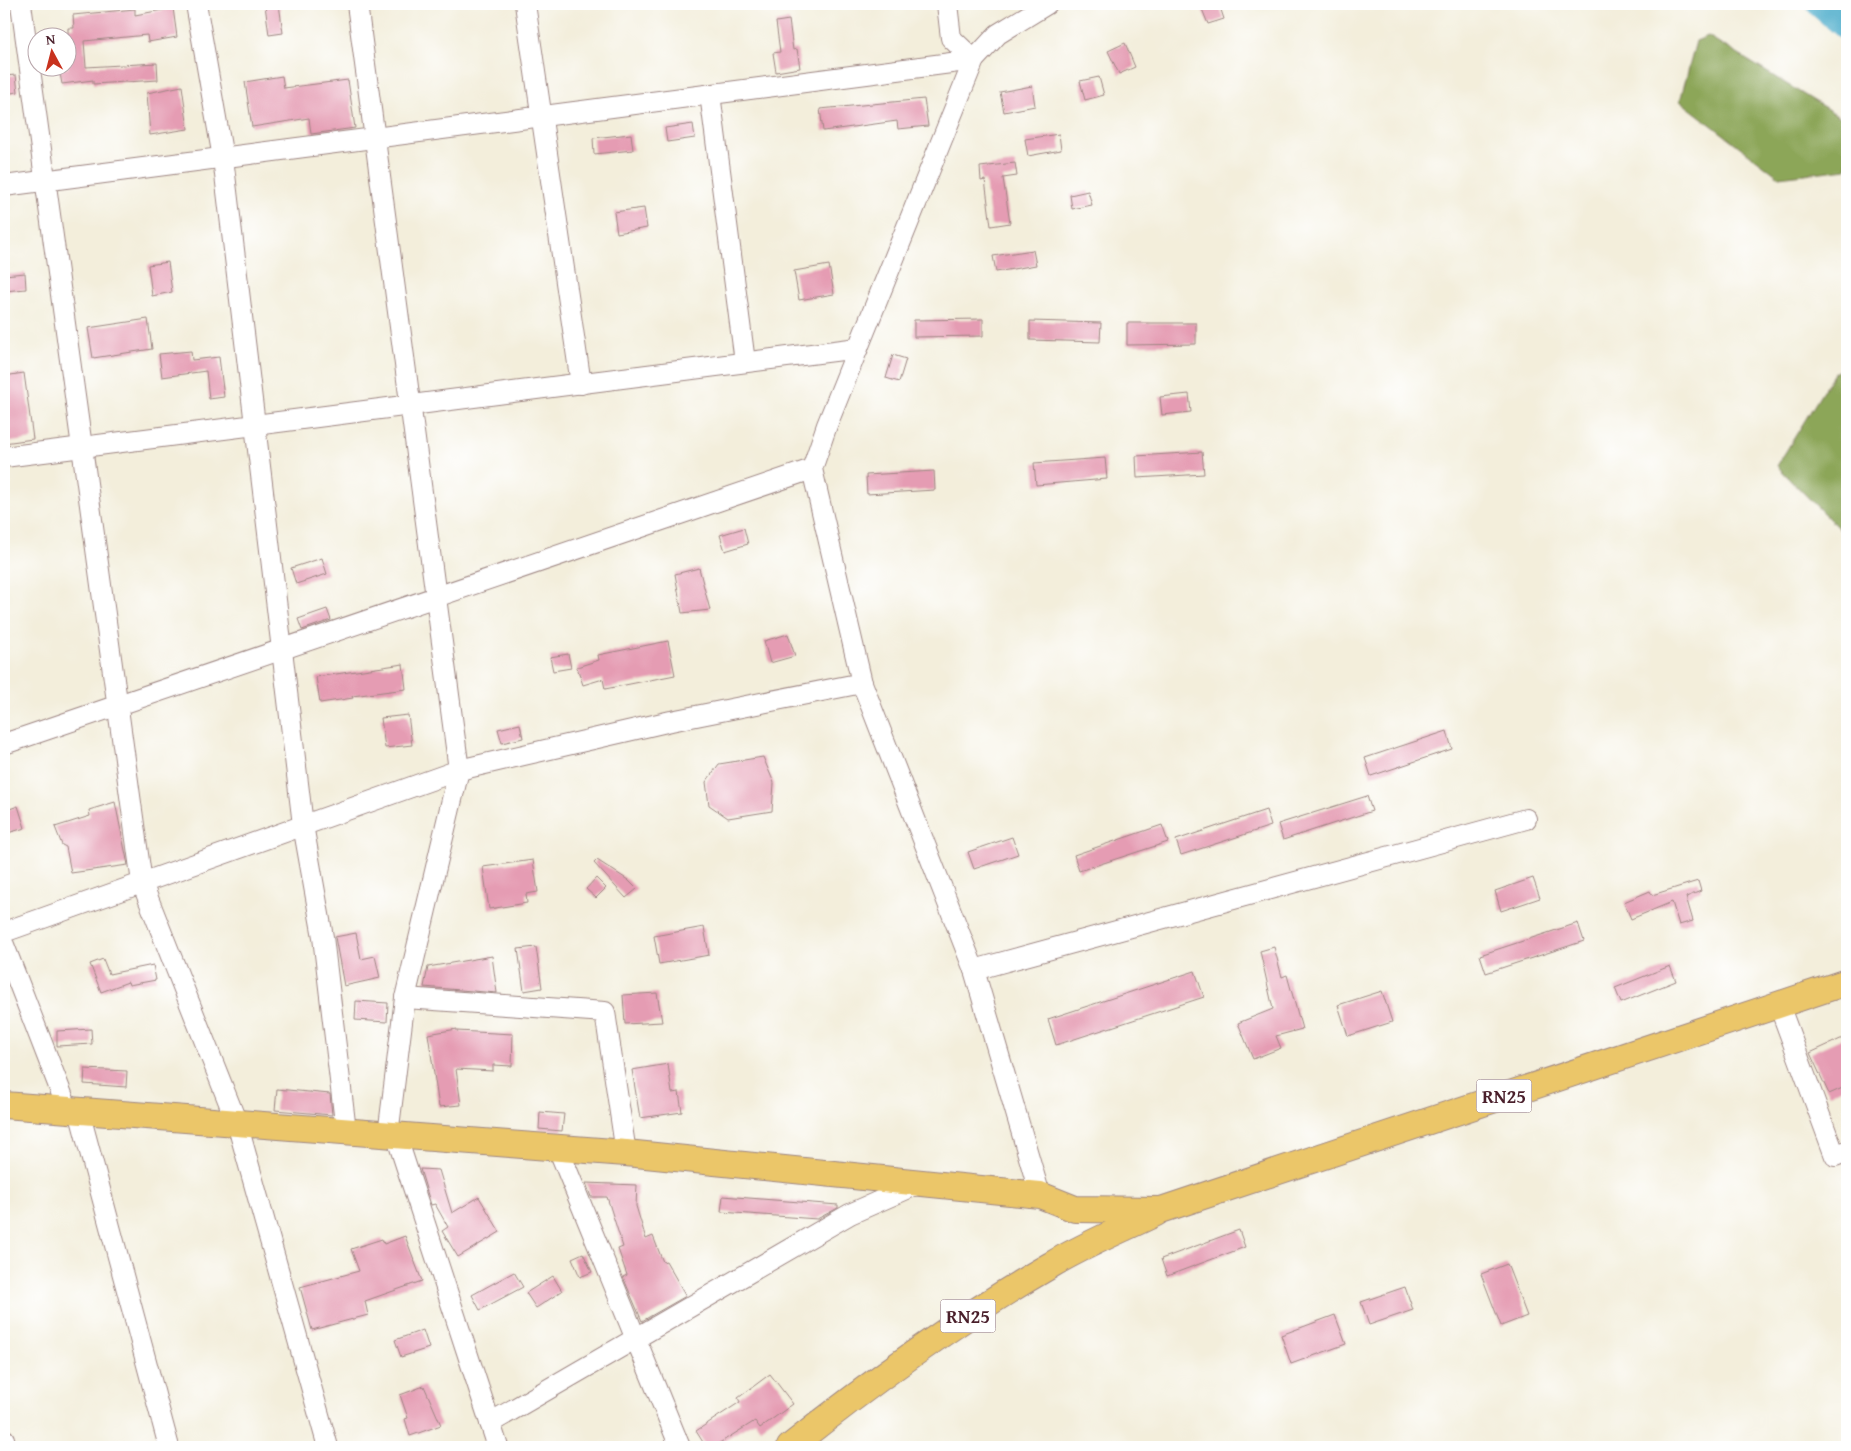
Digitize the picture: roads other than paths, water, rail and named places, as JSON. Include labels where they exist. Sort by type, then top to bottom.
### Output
[{"type":"main road","name":"RN25","points":[[790,1447],[840,1407],[973,1312],[1053,1264],[1161,1210],[1847,982]]},
{"type":"main road","points":[[4,1105],[626,1153],[918,1184],[1040,1194],[1075,1209],[1161,1210]]},
{"type":"street","points":[[21,4],[142,883],[237,1123],[328,1447]]},
{"type":"street","points":[[196,4],[223,158],[303,826],[323,937],[346,1131]]},
{"type":"street","points":[[357,4],[459,770],[405,998],[392,1135],[498,1447]]},
{"type":"street","points":[[525,4],[581,384]]},
{"type":"street","points":[[948,4],[951,38],[974,60]]},
{"type":"street","points":[[1040,1194],[974,970],[862,683],[812,469],[827,425],[974,60],[998,34],[1046,4]]},
{"type":"street","points":[[4,186],[974,60]]},
{"type":"street","points":[[710,94],[745,362]]},
{"type":"street","points":[[4,457],[858,348]]},
{"type":"street","points":[[4,744],[812,469]]},
{"type":"street","points":[[4,932],[459,770],[671,722],[862,683]]},
{"type":"street","points":[[974,970],[1526,819]]},
{"type":"street","points":[[4,945],[74,1110],[169,1447]]},
{"type":"street","points":[[405,998],[605,1012],[626,1153]]},
{"type":"street","points":[[1779,1005],[1835,1156],[1847,1151]]},
{"type":"street","points":[[558,1148],[680,1447]]},
{"type":"street","points":[[490,1424],[850,1214],[918,1184]]},
{"type":"street","points":[[4,1439],[6,1447]]},
{"type":"waterway","points":[[1822,4],[1847,25]]}]
